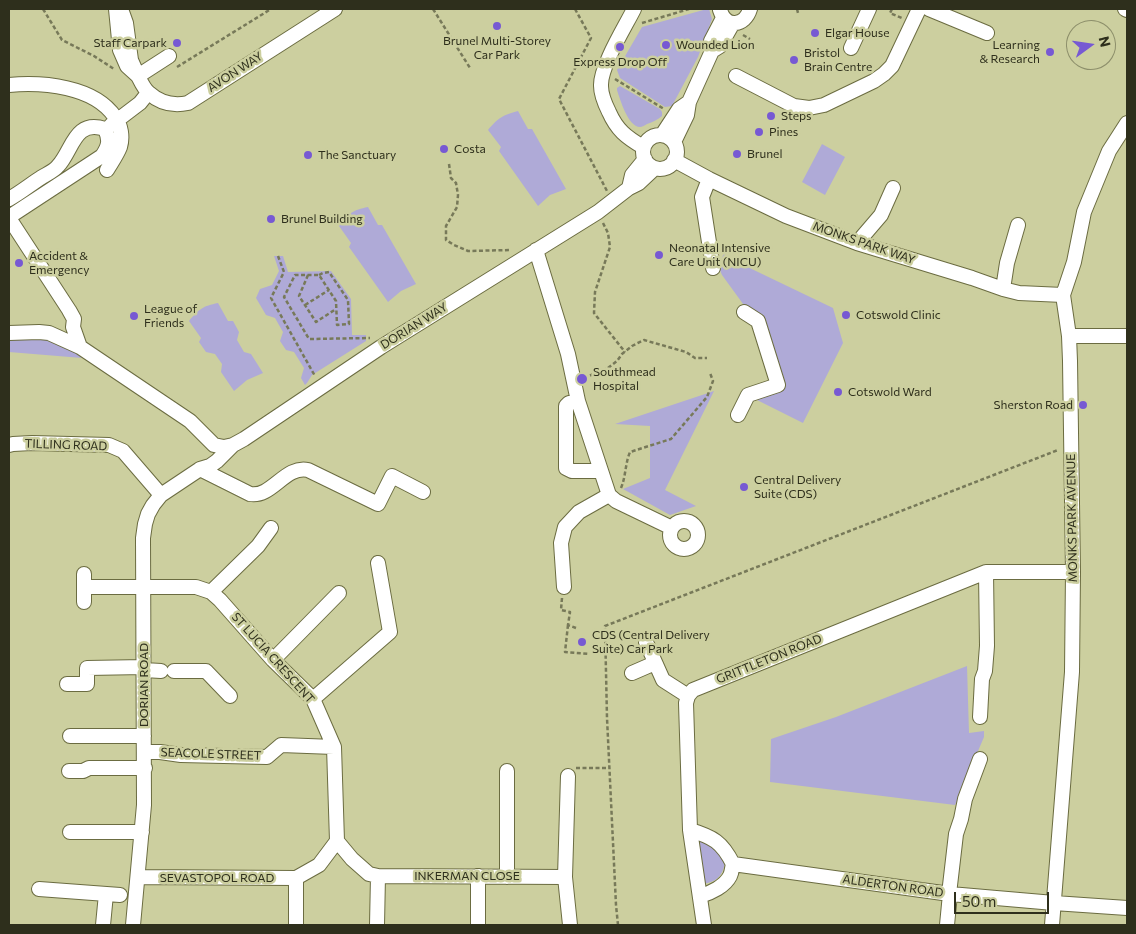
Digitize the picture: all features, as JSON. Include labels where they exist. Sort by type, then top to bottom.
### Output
[{"type":"street","points":[[116,9],[120,50],[127,66],[138,76]]},
{"type":"street","points":[[105,130],[140,104],[148,93],[138,76],[132,60],[126,23],[120,9]]},
{"type":"street","name":"AVON WAY","points":[[148,93],[168,104],[179,105],[188,103],[335,9]]},
{"type":"street","points":[[634,9],[603,72],[601,88],[602,96],[612,120],[621,132],[648,158],[666,167],[674,160],[676,147],[668,139],[652,136],[645,142],[648,158]]},
{"type":"street","points":[[668,139],[687,115],[688,102],[712,51],[711,41],[729,21],[739,22],[744,20],[750,9]]},
{"type":"street","points":[[851,48],[869,9]]},
{"type":"street","points":[[736,76],[794,106],[809,108],[824,105],[874,81],[892,66],[919,9]]},
{"type":"street","points":[[928,9],[987,34]]},
{"type":"street","points":[[138,76],[169,56]]},
{"type":"street","points":[[9,85],[42,84],[76,91],[106,105],[118,120],[121,132],[120,145],[115,157],[106,170]]},
{"type":"street","points":[[668,139],[675,116],[679,109],[688,102]]},
{"type":"street","name":"MONKS PARK AVENUE","points":[[1052,925],[1072,672],[1073,572],[1069,336],[1064,295],[1074,262],[1084,212],[1109,151],[1127,122]]},
{"type":"street","points":[[9,199],[58,167],[78,134],[90,128],[105,130],[109,142],[108,148],[102,156],[9,217],[74,319],[73,327],[80,347]]},
{"type":"street","name":"DORIAN WAY","points":[[201,469],[210,466],[233,445],[381,347],[598,212],[629,188],[639,183],[648,158]]},
{"type":"street","name":"MONKS PARK WAY","points":[[674,160],[786,216],[857,243],[1003,289],[1019,293],[1064,295]]},
{"type":"street","points":[[709,179],[702,196],[713,268]]},
{"type":"street","points":[[857,243],[881,215],[893,188]]},
{"type":"street","points":[[1003,289],[1007,263],[1018,224]]},
{"type":"street","points":[[530,254],[568,354],[578,401],[601,471],[613,498],[672,528]]},
{"type":"street","points":[[738,415],[748,395],[778,385],[758,321],[744,312]]},
{"type":"street","points":[[9,333],[50,333],[80,347],[190,421],[214,444],[224,447],[233,445]]},
{"type":"street","points":[[1069,336],[1127,336]]},
{"type":"street","points":[[578,401],[569,403],[566,406],[566,468],[572,471],[601,471]]},
{"type":"street","name":"TILLING ROAD","points":[[9,445],[32,443],[109,445],[123,451],[161,495]]},
{"type":"street","points":[[214,444],[201,469],[254,495],[265,491],[293,472],[303,469],[378,504],[392,476],[423,492]]},
{"type":"street","name":"DORIAN ROAD","points":[[133,925],[142,832],[145,768],[143,538],[145,524],[148,514],[161,495],[201,469]]},
{"type":"street","points":[[564,587],[561,543],[565,527],[579,512],[613,498]]},
{"type":"street","points":[[84,602],[84,580],[144,587],[196,587],[211,592],[258,546],[271,528]]},
{"type":"street","points":[[313,699],[390,632],[378,563]]},
{"type":"street","points":[[980,718],[982,679],[985,671],[987,646],[986,572]]},
{"type":"street","name":"GRITTLETON ROAD","points":[[688,696],[693,690],[986,572],[1073,572]]},
{"type":"street","name":"ST LUCIA CRESCENT","points":[[211,592],[273,660],[313,699],[334,747],[337,841]]},
{"type":"street","points":[[273,660],[339,593]]},
{"type":"street","points":[[646,642],[663,680],[688,696],[686,703],[690,830],[704,925]]},
{"type":"street","points":[[632,673],[655,663]]},
{"type":"street","points":[[67,684],[87,684],[87,668],[206,671],[230,696]]},
{"type":"street","points":[[70,736],[144,736]]},
{"type":"street","name":"SEACOLE STREET","points":[[144,752],[267,757],[281,745],[334,747]]},
{"type":"street","points":[[946,925],[956,834],[965,799],[980,760]]},
{"type":"street","points":[[69,771],[83,771],[89,768],[145,768]]},
{"type":"street","points":[[507,771],[507,876]]},
{"type":"street","points":[[568,777],[566,877],[570,925]]},
{"type":"street","points":[[690,830],[705,834],[718,841],[733,864],[730,877],[710,893],[700,896]]},
{"type":"street","points":[[70,832],[142,832]]},
{"type":"street","points":[[337,841],[352,859],[374,875],[378,925]]},
{"type":"street","name":"SEVASTOPOL ROAD","points":[[138,877],[296,878],[319,865],[337,841]]},
{"type":"street","name":"ALDERTON ROAD","points":[[733,864],[949,894],[1127,908]]},
{"type":"street","name":"INKERMAN CLOSE","points":[[374,875],[566,877]]},
{"type":"street","points":[[478,876],[478,925]]},
{"type":"street","points":[[296,878],[296,925]]},
{"type":"street","points":[[39,889],[113,895],[103,925]]},
{"type":"path","points":[[43,9],[62,40],[94,56],[116,70]]},
{"type":"path","points":[[170,71],[271,9]]},
{"type":"path","points":[[433,9],[470,68]]},
{"type":"path","points":[[574,9],[591,38],[559,99],[612,201]]},
{"type":"path","points":[[624,29],[689,9]]},
{"type":"path","points":[[797,9],[798,13]]},
{"type":"path","points":[[892,9],[890,13],[912,23]]},
{"type":"path","points":[[729,21],[750,39]]},
{"type":"path","points":[[603,72],[675,116]]},
{"type":"path","points":[[449,164],[451,178],[456,183],[458,194],[457,208],[446,226],[446,240],[468,251],[520,250],[530,254]]},
{"type":"path","points":[[598,212],[608,233],[610,246],[595,292],[594,313],[625,352]]},
{"type":"path","points":[[278,256],[284,272],[271,298],[321,387]]},
{"type":"path","points":[[319,275],[336,301],[337,324],[349,324],[348,300],[329,272],[319,275],[295,275],[284,296],[309,339],[376,338],[381,347]]},
{"type":"path","points":[[308,275],[299,296],[316,322],[337,309]]},
{"type":"path","points":[[305,305],[329,290]]},
{"type":"path","points":[[574,381],[608,368],[618,361],[632,346],[644,340],[686,352],[695,358],[707,358]]},
{"type":"path","points":[[613,498],[624,481],[626,462],[630,452],[671,439],[707,397],[713,382],[710,374]]},
{"type":"path","points":[[618,925],[610,768],[606,626],[1071,444]]},
{"type":"path","points":[[562,602],[561,610],[570,612],[565,652],[589,654]]},
{"type":"path","points":[[568,625],[576,628]]},
{"type":"path","points":[[568,777],[573,779],[574,768],[610,768]]},
{"type":"shaded area","points":[[709,9],[712,19],[698,57],[672,106],[665,107],[620,78],[617,70],[642,27]]},
{"type":"shaded area","points":[[620,86],[660,109],[662,116],[642,127],[636,126],[628,118],[622,106],[617,90]]},
{"type":"shaded area","points":[[518,111],[528,129],[532,129],[566,189],[550,195],[538,206],[499,151],[501,147],[488,130],[501,118]]},
{"type":"shaded area","points":[[822,144],[845,157],[825,195],[802,182]]},
{"type":"shaded area","points":[[368,207],[378,225],[382,225],[416,284],[401,291],[388,302],[349,247],[351,243],[339,226],[352,213]]},
{"type":"shaded area","points":[[724,254],[833,308],[843,343],[803,423],[753,398],[781,384],[746,308],[722,275],[719,268]]},
{"type":"shaded area","points":[[274,256],[283,256],[288,272],[331,271],[351,299],[352,335],[366,335],[366,341],[312,375],[305,385],[301,378],[304,368],[294,352],[286,350],[280,341],[283,332],[275,318],[266,315],[256,298],[260,289],[272,285],[279,271]]},
{"type":"shaded area","points":[[218,303],[228,321],[233,321],[239,332],[237,340],[244,352],[251,354],[263,373],[247,380],[234,391],[221,372],[222,364],[215,354],[206,352],[199,342],[201,338],[189,321],[202,309]]},
{"type":"shaded area","points":[[9,335],[54,335],[82,358],[9,352]]},
{"type":"shaded area","points":[[714,391],[665,490],[696,506],[670,515],[623,489],[650,478],[650,426],[615,424]]},
{"type":"shaded area","points":[[967,666],[969,733],[984,731],[984,737],[955,805],[770,782],[771,739],[836,717]]},
{"type":"shaded area","points":[[698,839],[718,849],[725,863],[718,878],[703,884]]},
{"type":"place","name":"Brunel Multi-Storey Car Park","points":[[497,26]]},
{"type":"place","name":"Elgar House","points":[[815,33]]},
{"type":"place","name":"Staff Carpark","points":[[177,43]]},
{"type":"place","name":"Wounded Lion","points":[[666,45]]},
{"type":"place","name":"Express Drop Off","points":[[620,47]]},
{"type":"place","name":"Learning & Research","points":[[1050,52]]},
{"type":"place","name":"Bristol Brain Centre","points":[[794,60]]},
{"type":"place","name":"Steps","points":[[771,116]]},
{"type":"place","name":"Pines","points":[[759,132]]},
{"type":"place","name":"Costa","points":[[444,149]]},
{"type":"place","name":"Brunel","points":[[737,154]]},
{"type":"place","name":"The Sanctuary","points":[[308,155]]},
{"type":"place","name":"Brunel Building","points":[[271,219]]},
{"type":"place","name":"Neonatal Intensive Care Unit (NICU)","points":[[659,255]]},
{"type":"place","name":"Accident & Emergency","points":[[19,263]]},
{"type":"place","name":"Cotswold Clinic","points":[[846,315]]},
{"type":"place","name":"League of Friends","points":[[134,316]]},
{"type":"place","name":"Southmead Hospital","points":[[582,379]]},
{"type":"place","name":"Cotswold Ward","points":[[838,392]]},
{"type":"place","name":"Sherston Road","points":[[1083,405]]},
{"type":"place","name":"Central Delivery Suite (CDS)","points":[[744,487]]},
{"type":"place","name":"CDS (Central Delivery Suite) Car Park","points":[[582,642]]}]
